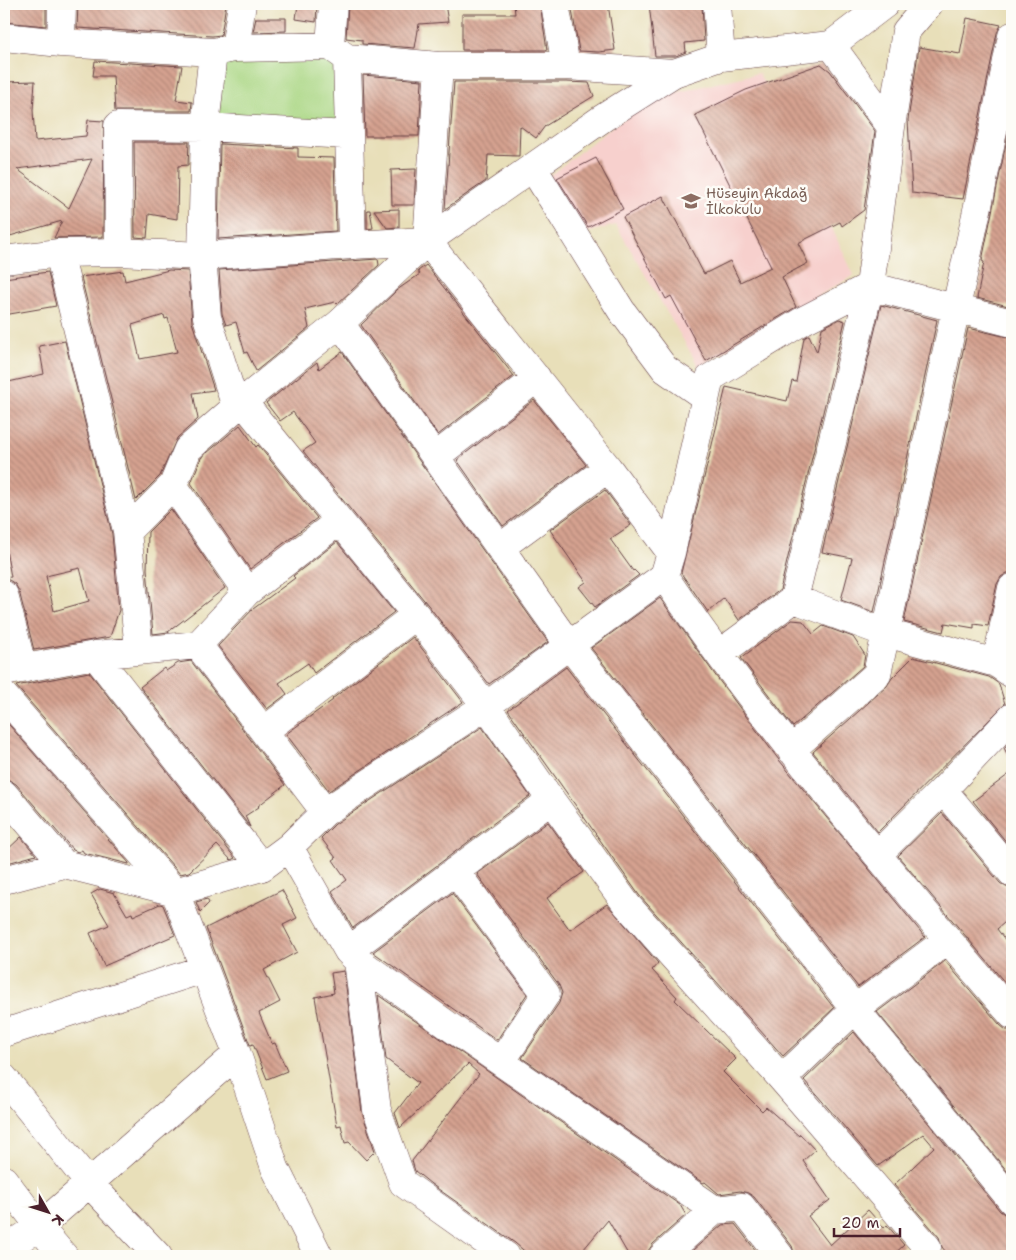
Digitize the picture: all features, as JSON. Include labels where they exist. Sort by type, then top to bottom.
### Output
[{"type":"street","points":[[61,43],[62,4]]},
{"type":"street","points":[[242,4],[224,50],[205,127],[202,256],[208,317],[240,405],[416,615],[486,706],[627,905],[782,1079],[925,1253]]},
{"type":"street","points":[[333,4],[348,135],[352,245]]},
{"type":"street","points":[[555,4],[566,66]]},
{"type":"street","points":[[717,4],[720,57]]},
{"type":"street","points":[[127,531],[173,485],[188,449],[340,323],[427,241],[603,118],[674,73],[720,57],[831,45],[884,4]]},
{"type":"street","points":[[719,654],[794,599],[870,286],[906,31],[929,4]]},
{"type":"street","points":[[791,750],[876,674],[979,201],[1012,36]]},
{"type":"street","points":[[4,37],[61,43],[224,50],[338,52],[439,66],[566,66],[674,73]]},
{"type":"street","points":[[831,45],[891,127]]},
{"type":"street","points":[[439,66],[427,241],[608,468],[668,565],[719,654],[791,750],[947,940],[1012,1015]]},
{"type":"street","points":[[119,252],[118,126],[205,127],[348,135]]},
{"type":"street","points":[[533,168],[621,310],[665,369],[705,397]]},
{"type":"street","points":[[4,256],[119,252],[202,256],[427,241]]},
{"type":"street","points":[[59,254],[127,531],[139,650]]},
{"type":"street","points":[[4,880],[64,864],[174,892],[262,867],[289,847],[325,812],[486,706],[570,645],[668,565],[710,378],[804,320],[870,286],[1012,323]]},
{"type":"street","points":[[340,323],[570,645],[855,1008],[1012,1201]]},
{"type":"street","points":[[435,457],[537,378]]},
{"type":"street","points":[[501,547],[608,468]]},
{"type":"street","points":[[173,485],[247,592]]},
{"type":"street","points":[[4,595],[13,670],[95,655],[198,645],[247,592],[339,521]]},
{"type":"street","points":[[794,599],[886,633],[1004,668],[1012,588]]},
{"type":"street","points":[[264,731],[416,615]]},
{"type":"street","points":[[198,645],[325,812]]},
{"type":"street","points":[[95,655],[262,867]]},
{"type":"street","points":[[4,696],[174,892],[237,1054],[275,1168],[319,1256]]},
{"type":"street","points":[[877,855],[943,790],[1012,717]]},
{"type":"street","points":[[943,790],[1012,873]]},
{"type":"street","points":[[4,794],[64,864]]},
{"type":"street","points":[[353,956],[455,871],[551,800]]},
{"type":"street","points":[[289,847],[353,956],[377,1110],[403,1183],[506,1256]]},
{"type":"street","points":[[455,871],[546,994],[501,1062]]},
{"type":"street","points":[[782,1079],[855,1008],[947,940]]},
{"type":"street","points":[[353,956],[501,1062],[715,1210]]},
{"type":"street","points":[[4,1032],[204,969]]},
{"type":"street","points":[[4,1250],[39,1227],[237,1054]]},
{"type":"street","points":[[4,1078],[89,1183],[158,1256]]},
{"type":"street","points":[[4,1180],[39,1227],[64,1256]]},
{"type":"street","points":[[663,1256],[715,1210],[742,1207],[780,1256]]},
{"type":"shaded area","name":"Hüseyin Akdağ İlkokulu","points":[[759,73],[854,275],[699,367],[616,225],[582,234],[548,177],[614,125],[661,96]]},
{"type":"green space","points":[[223,57],[335,58],[337,123],[219,115]]},
{"type":"building","points":[[4,4],[46,4],[46,26],[4,22]]},
{"type":"building","points":[[78,4],[226,4],[221,35],[212,36],[77,28]]},
{"type":"building","points":[[298,4],[317,4],[316,22],[296,19]]},
{"type":"building","points":[[348,4],[445,4],[448,22],[419,24],[415,48],[362,44],[362,40],[346,38]]},
{"type":"building","points":[[514,4],[540,4],[547,50],[462,50],[462,14],[515,14]]},
{"type":"building","points":[[571,4],[608,4],[615,50],[599,52],[579,51]]},
{"type":"building","points":[[649,4],[702,4],[704,41],[685,43],[686,52],[676,56],[655,56]]},
{"type":"building","points":[[256,18],[286,18],[286,31],[253,32]]},
{"type":"building","points":[[967,18],[1001,25],[997,33],[963,199],[912,193],[908,120],[919,47],[960,54]]},
{"type":"building","points":[[95,61],[182,66],[176,100],[192,102],[191,111],[115,111],[113,76],[93,76]]},
{"type":"building","points":[[821,64],[830,71],[875,131],[864,210],[842,226],[840,222],[798,243],[808,263],[782,277],[796,307],[706,361],[671,296],[666,299],[623,217],[663,196],[704,274],[730,261],[740,282],[771,267],[695,115],[746,90]]},
{"type":"building","points":[[363,75],[422,80],[419,136],[365,136]]},
{"type":"building","points":[[35,81],[33,110],[35,141],[86,136],[88,120],[104,121],[103,237],[54,238],[62,221],[10,236],[4,198],[4,82]],"holes":[[[92,159],[69,208],[17,169]]]},
{"type":"building","points":[[454,82],[589,83],[594,96],[545,126],[536,138],[520,126],[519,156],[488,155],[486,181],[445,209]]},
{"type":"building","points":[[1012,114],[1012,307],[977,298],[984,262],[982,261]]},
{"type":"building","points":[[134,142],[189,142],[188,165],[178,166],[177,219],[149,214],[147,238],[135,237]]},
{"type":"building","points":[[220,144],[298,148],[298,157],[334,158],[336,231],[218,239]]},
{"type":"building","points":[[596,158],[623,209],[588,227],[557,178]]},
{"type":"building","points":[[416,169],[414,205],[392,205],[391,170]]},
{"type":"building","points":[[399,209],[399,227],[387,228],[374,210]]},
{"type":"building","points":[[367,210],[370,210],[373,228],[367,229]]},
{"type":"building","points":[[378,259],[379,265],[337,304],[335,302],[305,309],[309,328],[256,371],[247,352],[245,353],[236,322],[226,325],[222,314],[219,270]]},
{"type":"building","points":[[426,265],[514,376],[438,435],[361,325],[397,290],[420,274],[418,271]]},
{"type":"building","points":[[169,270],[188,271],[192,322],[214,390],[193,393],[198,419],[177,438],[160,476],[136,500],[81,277],[123,271],[125,281]],"holes":[[[164,315],[165,319],[168,318],[177,352],[140,359],[132,325]]]},
{"type":"building","points":[[48,272],[56,306],[4,315],[4,278]]},
{"type":"building","points":[[881,305],[937,320],[874,612],[841,600],[852,558],[822,552]]},
{"type":"building","points":[[839,319],[845,321],[780,590],[739,620],[724,598],[708,612],[681,573],[726,387],[787,401],[792,381],[796,382],[804,338],[809,335],[817,352],[822,328]]},
{"type":"building","points":[[968,328],[1012,338],[1012,573],[1007,573],[1001,577],[997,584],[988,626],[974,624],[974,628],[945,623],[943,632],[904,622]]},
{"type":"building","points":[[65,341],[112,534],[119,610],[110,637],[34,650],[19,591],[15,584],[9,580],[4,580],[4,578],[11,577],[4,539],[4,383],[44,374],[39,346]],"holes":[[[80,568],[89,601],[54,611],[46,576]]]},
{"type":"building","points":[[342,352],[548,642],[489,684],[428,605],[303,451],[315,443],[293,412],[280,421],[266,403],[317,362],[319,369]]},
{"type":"building","points":[[534,400],[586,465],[503,526],[457,460]]},
{"type":"building","points":[[240,425],[256,447],[258,445],[317,518],[250,569],[191,483],[201,458]]},
{"type":"building","points":[[605,490],[631,525],[610,539],[633,571],[639,575],[595,607],[579,587],[586,582],[550,530]]},
{"type":"building","points":[[171,509],[225,588],[168,632],[153,634],[147,569],[148,532]]},
{"type":"building","points":[[337,542],[394,612],[314,673],[308,663],[279,683],[287,694],[267,709],[218,646],[253,609],[295,578],[293,576]]},
{"type":"building","points":[[660,598],[779,760],[925,937],[858,987],[591,648]]},
{"type":"building","points":[[792,620],[803,621],[813,634],[823,626],[853,637],[865,655],[863,666],[793,727],[741,658]]},
{"type":"building","points":[[413,637],[463,702],[329,791],[286,734],[333,700]]},
{"type":"building","points":[[913,657],[989,677],[999,684],[1005,704],[878,832],[813,752],[887,686],[892,678]]},
{"type":"building","points":[[191,661],[285,785],[245,816],[250,827],[140,687],[164,668],[166,671],[178,663]]},
{"type":"building","points":[[566,667],[834,1008],[783,1056],[639,895],[508,710]]},
{"type":"building","points":[[89,672],[235,858],[231,860],[217,845],[189,872],[180,874],[16,686]]},
{"type":"building","points":[[4,719],[129,864],[84,853],[82,850],[78,852],[73,850],[16,784],[4,777]]},
{"type":"building","points":[[482,727],[530,796],[353,928],[332,891],[347,880],[333,860],[336,858],[321,838],[335,824]]},
{"type":"building","points":[[1012,739],[1012,763],[1004,748]]},
{"type":"building","points":[[1012,772],[1012,849],[973,801]]},
{"type":"building","points":[[942,813],[1000,883],[1012,888],[1012,916],[997,929],[1012,949],[1012,991],[898,856]]},
{"type":"building","points":[[548,822],[584,872],[547,898],[570,930],[607,904],[658,963],[652,970],[677,997],[675,1000],[736,1059],[723,1072],[762,1111],[766,1107],[799,1136],[800,1134],[815,1150],[803,1161],[830,1200],[808,1216],[830,1245],[868,1210],[884,1228],[887,1225],[904,1245],[892,1256],[795,1256],[792,1246],[754,1197],[740,1191],[719,1194],[705,1182],[703,1183],[522,1058],[559,1003],[562,993],[559,985],[477,874]]},
{"type":"building","points":[[21,837],[36,855],[4,864],[4,853]]},
{"type":"building","points":[[100,889],[114,893],[127,915],[132,913],[133,916],[160,904],[163,905],[175,935],[104,966],[90,933],[109,925],[91,894]]},
{"type":"building","points":[[282,890],[297,918],[283,925],[297,952],[264,970],[280,1002],[259,1013],[272,1044],[275,1043],[287,1071],[267,1079],[253,1044],[250,1045],[206,928]]},
{"type":"building","points":[[452,893],[527,994],[497,1040],[373,952]]},
{"type":"building","points":[[207,899],[209,903],[200,912],[196,902]]},
{"type":"building","points":[[945,961],[1000,1025],[1006,1030],[1012,1030],[1012,1177],[877,1012]]},
{"type":"building","points":[[344,971],[362,1112],[375,1151],[366,1160],[349,1142],[345,1143],[341,1125],[337,1126],[315,997],[334,993],[331,973]]},
{"type":"building","points":[[378,995],[680,1205],[686,1215],[653,1244],[648,1251],[648,1256],[629,1256],[608,1220],[578,1256],[530,1256],[515,1243],[415,1171],[412,1161],[479,1074],[468,1064],[400,1128],[395,1113],[418,1083],[386,1059]]},
{"type":"building","points":[[854,1032],[1000,1211],[1012,1216],[1012,1256],[949,1256],[942,1247],[939,1237],[894,1185],[934,1147],[923,1134],[878,1166],[804,1080]]},
{"type":"building","points":[[735,1224],[760,1256],[686,1256],[722,1225]]},
{"type":"place","name":"Hüseyin Akdağ İlkokulu","points":[[691,201]]}]
